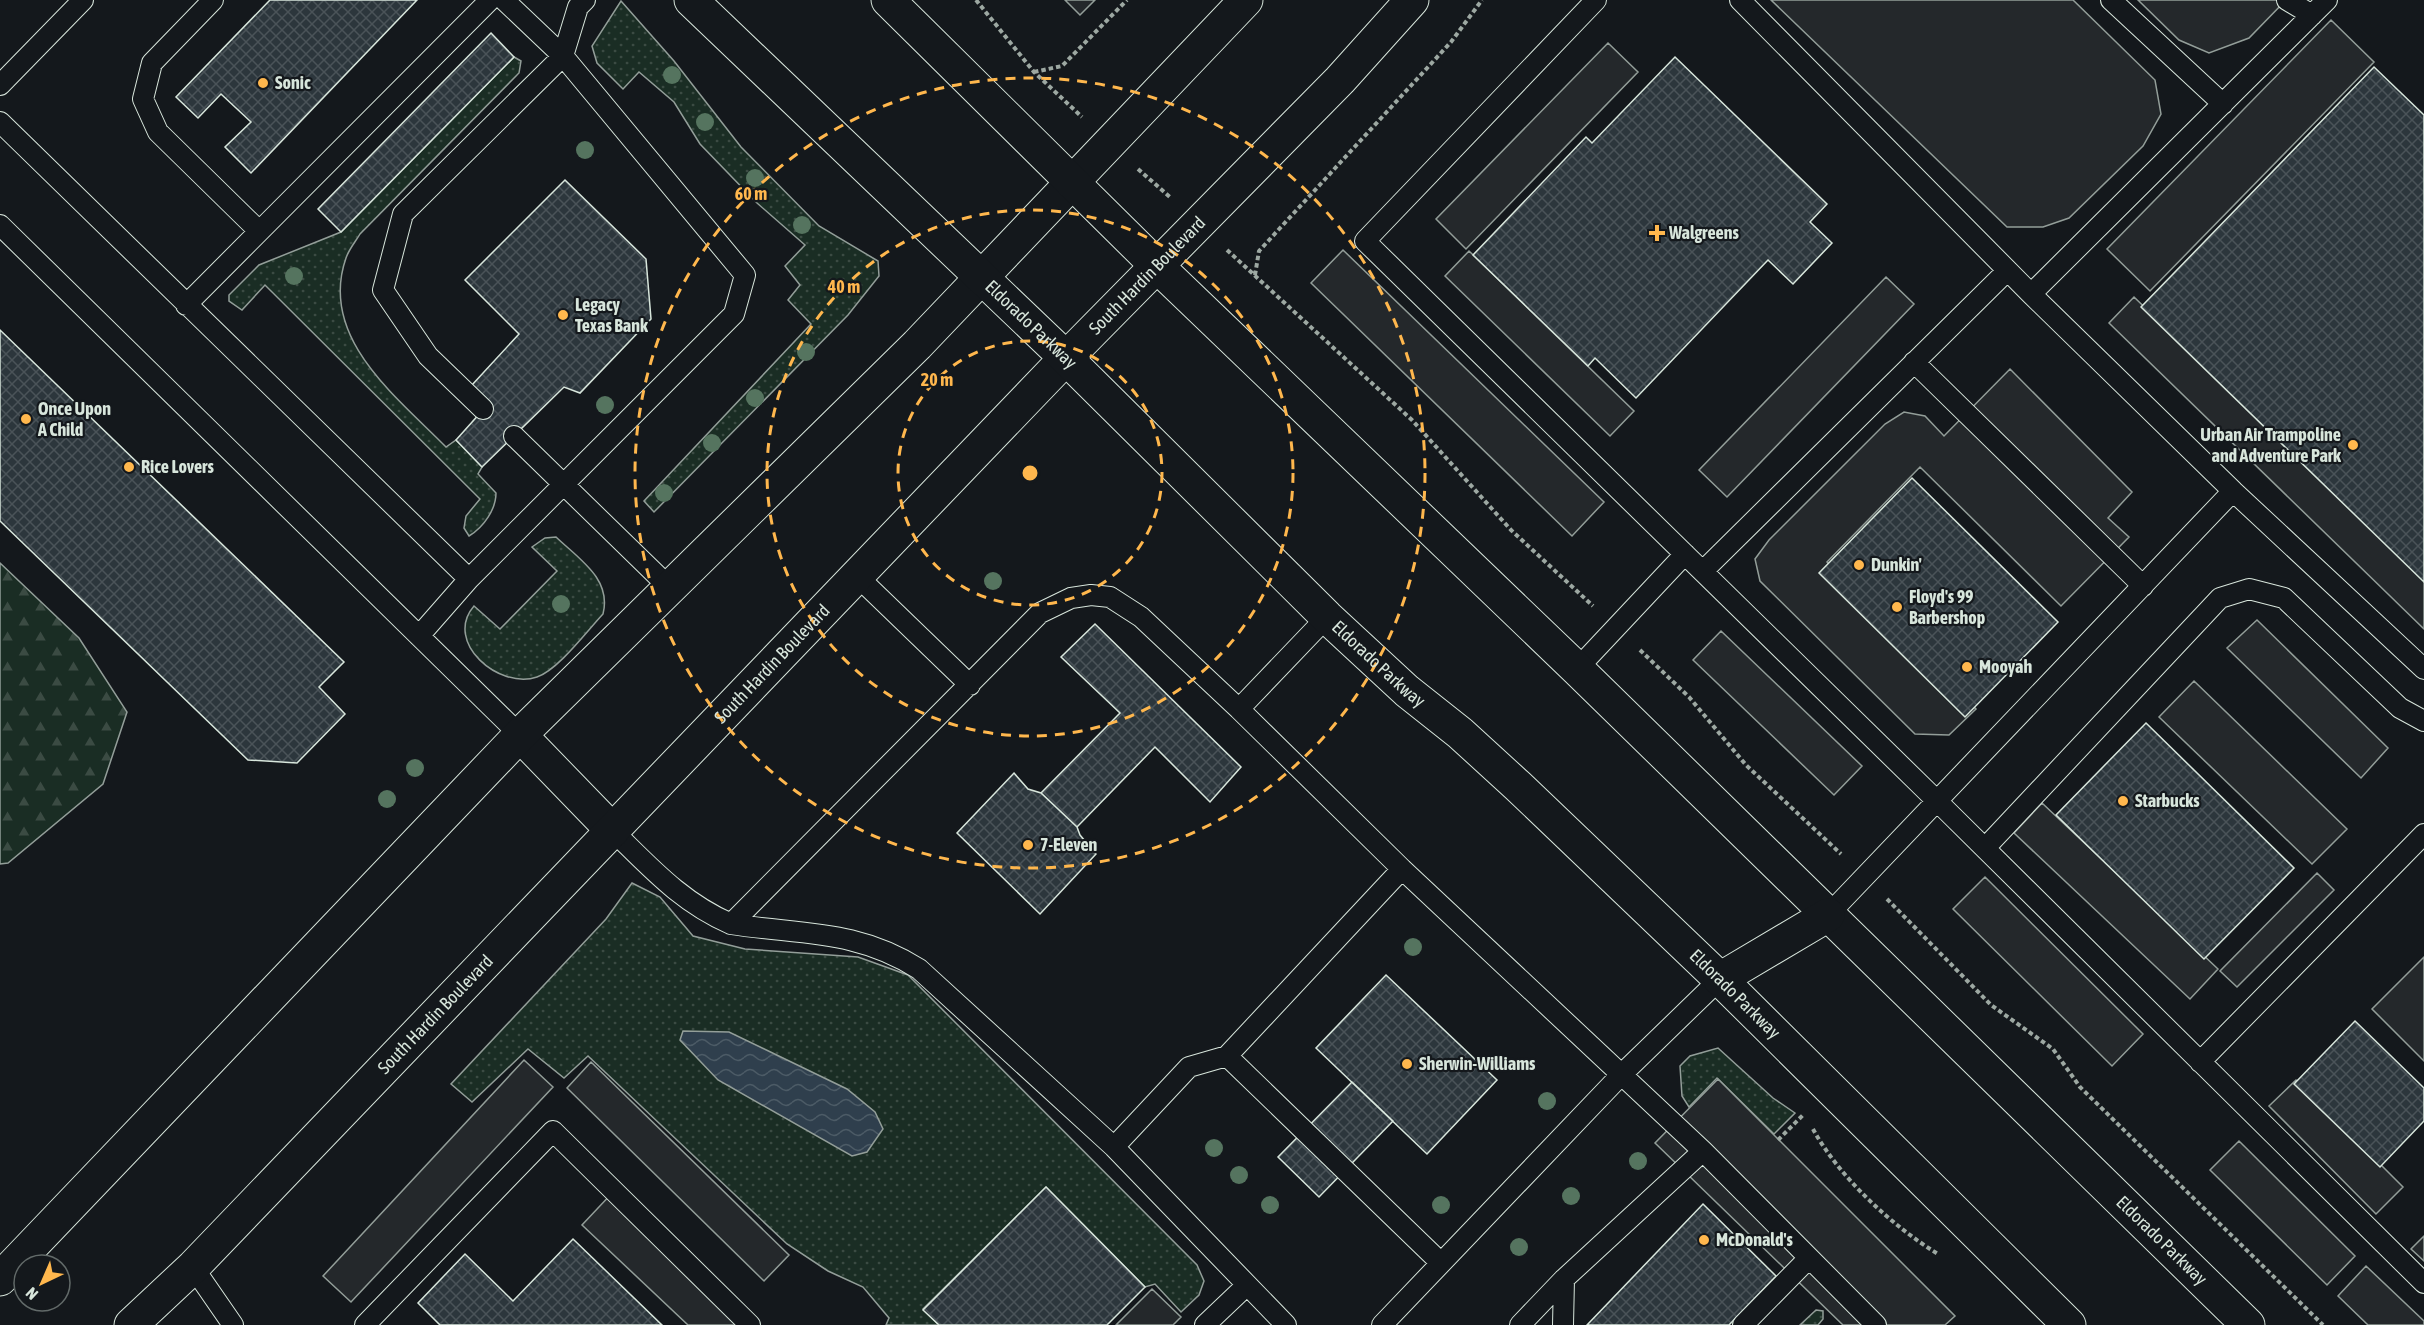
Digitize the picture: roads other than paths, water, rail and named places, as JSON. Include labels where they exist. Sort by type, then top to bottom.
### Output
[{"type":"main road","name":"Eldorado Parkway","points":[[691,0],[1066,358],[1327,617],[1407,691],[1460,733],[1518,786],[1720,979],[2069,1325]]},
{"type":"main road","name":"Eldorado Parkway","points":[[888,0],[1157,266],[1576,669],[2248,1325]]},
{"type":"main road","points":[[0,1279],[520,735],[982,277],[1246,0]]},
{"type":"main road","name":"South Hardin Boulevard","points":[[130,1325],[193,1268],[1066,358],[1340,80],[1412,0]]},
{"type":"main road","points":[[520,735],[614,831]]},
{"type":"main road","points":[[1720,979],[1828,915]]},
{"type":"lane","points":[[0,86],[83,0]]},
{"type":"lane","points":[[213,0],[152,63],[143,99],[158,132],[258,230]]},
{"type":"lane","points":[[186,305],[258,230],[490,0]]},
{"type":"lane","points":[[419,636],[469,579],[734,314],[745,275],[563,56],[504,0]]},
{"type":"lane","points":[[483,409],[428,356],[383,290],[403,214],[563,56],[578,7],[585,0]]},
{"type":"lane","points":[[1596,0],[1365,241],[2424,1282]]},
{"type":"lane","points":[[1740,0],[2007,271],[2233,491],[2424,669]]},
{"type":"lane","points":[[2111,0],[2223,104]]},
{"type":"lane","points":[[2288,0],[2312,15]]},
{"type":"lane","points":[[2031,294],[2327,0]]},
{"type":"lane","points":[[0,122],[469,579]]},
{"type":"lane","points":[[0,225],[520,735]]},
{"type":"lane","points":[[1703,571],[2007,271]]},
{"type":"lane","points":[[1914,362],[2143,586]]},
{"type":"lane","points":[[514,436],[670,588]]},
{"type":"lane","points":[[1828,915],[2233,491]]},
{"type":"lane","points":[[1576,669],[1685,554]]},
{"type":"lane","points":[[857,576],[970,686]]},
{"type":"lane","points":[[1985,848],[2220,598],[2249,589],[2284,598],[2400,708],[2424,721]]},
{"type":"lane","points":[[731,924],[1040,614],[1053,605],[1091,594],[1110,597],[1133,611],[1239,709],[1402,869],[1703,1151],[1809,1258],[1865,1321]]},
{"type":"lane","points":[[1239,709],[1327,617]]},
{"type":"lane","points":[[614,831],[692,905],[731,924],[837,935],[897,955],[919,969],[1114,1147],[1286,1325]]},
{"type":"lane","points":[[2200,1062],[2424,834]]},
{"type":"lane","points":[[1114,1147],[1189,1067],[1227,1056],[1402,869]]},
{"type":"lane","points":[[1382,1325],[1621,1075],[1720,979]]},
{"type":"lane","points":[[1227,1056],[1441,1263]]},
{"type":"lane","points":[[365,1325],[553,1131],[750,1325]]},
{"type":"lane","points":[[1520,1325],[1564,1279],[1703,1151]]},
{"type":"lane","points":[[1743,1325],[1809,1258]]},
{"type":"lane","points":[[193,1268],[233,1325]]},
{"type":"lane","points":[[1563,1325],[1564,1279]]},
{"type":"lane","points":[[1205,1325],[1246,1286]]},
{"type":"water","points":[[683,1031],[729,1032],[847,1089],[875,1112],[883,1129],[867,1152],[852,1156],[718,1080],[680,1040]]},
{"type":"place","name":"Sonic","points":[[263,83]]},
{"type":"place","name":"Walgreens","points":[[1657,233]]},
{"type":"place","name":"Legacy Texas Bank","points":[[563,315]]},
{"type":"place","name":"Once Upon A Child","points":[[26,419]]},
{"type":"place","name":"Urban Air Trampoline and Adventure Park","points":[[2353,445]]},
{"type":"place","name":"Rice Lovers","points":[[129,467]]},
{"type":"place","name":"Dunkin'","points":[[1859,565]]},
{"type":"place","name":"Floyd's 99 Barbershop","points":[[1897,607]]},
{"type":"place","name":"Mooyah","points":[[1967,667]]},
{"type":"place","name":"Starbucks","points":[[2123,801]]},
{"type":"place","name":"7-Eleven","points":[[1028,845]]},
{"type":"place","name":"Sherwin-Williams","points":[[1407,1064]]},
{"type":"place","name":"McDonald's","points":[[1704,1240]]}]
